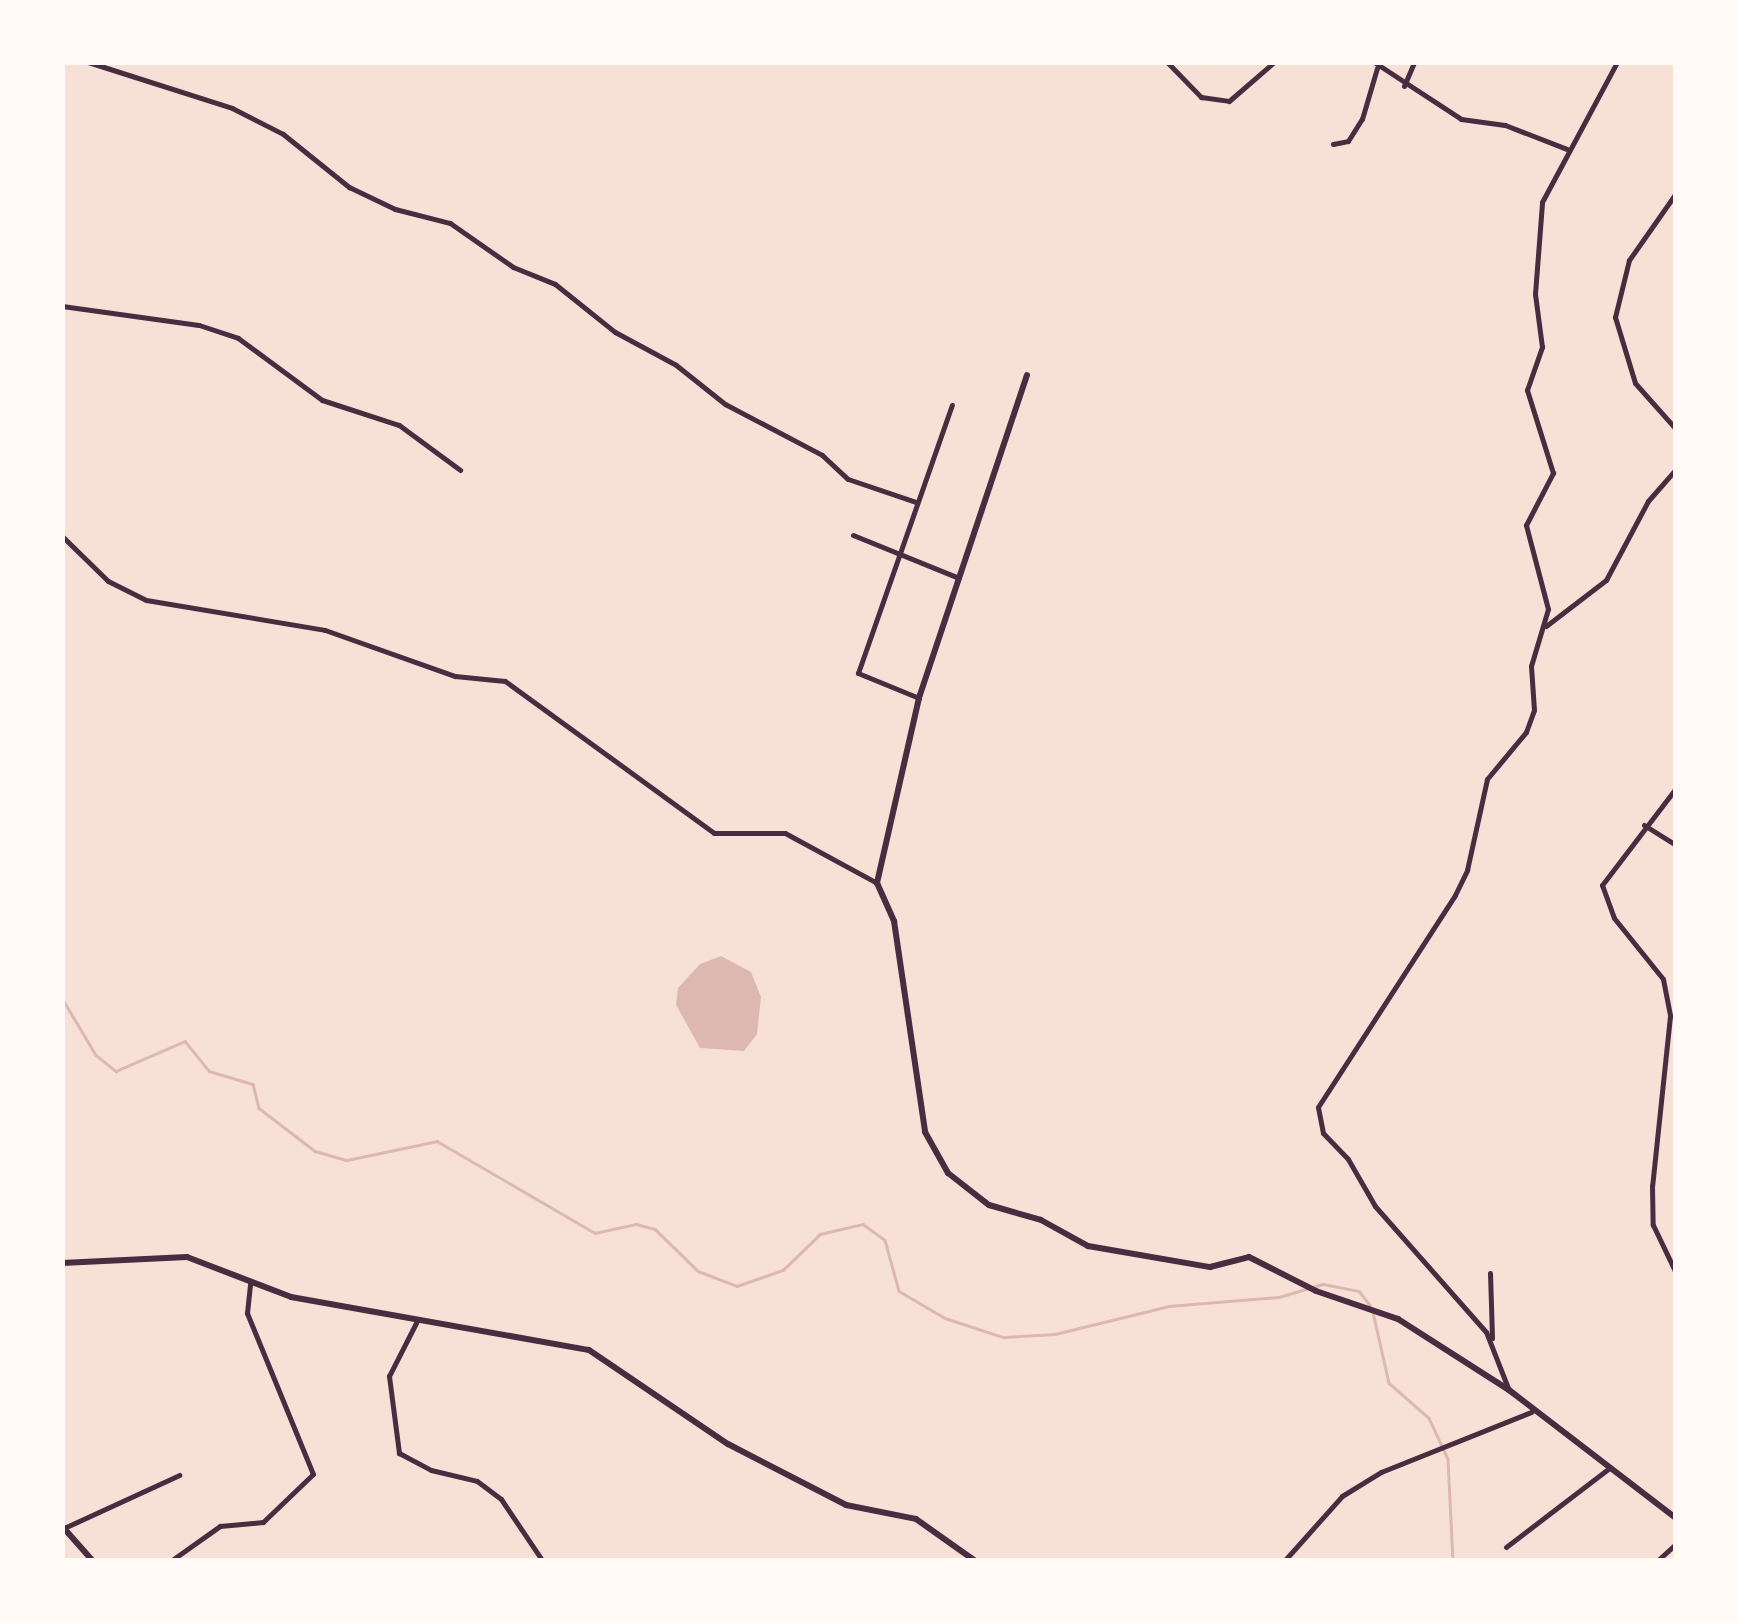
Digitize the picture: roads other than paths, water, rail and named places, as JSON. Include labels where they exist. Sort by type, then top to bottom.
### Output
[{"type":"street","points":[[88,62],[232,108],[283,134],[349,187],[395,209],[450,222],[513,268],[554,284],[615,332],[676,364],[725,404],[822,455],[848,479],[916,502]]},
{"type":"street","points":[[1167,62],[1200,97],[1230,101],[1274,62]]},
{"type":"street","points":[[1404,86],[1414,62]]},
{"type":"street","points":[[1492,1341],[1375,1206],[1348,1159],[1322,1133],[1318,1107],[1467,870],[1486,780],[1526,732],[1534,710],[1532,666],[1548,609],[1526,525],[1553,473],[1527,390],[1542,347],[1534,294],[1542,202],[1617,62]]},
{"type":"street","points":[[1333,144],[1348,141],[1362,119],[1376,65],[1461,119],[1505,126],[1567,149]]},
{"type":"street","points":[[1676,193],[1629,260],[1615,318],[1635,383],[1676,429]]},
{"type":"street","points":[[62,306],[199,325],[238,338],[322,400],[399,425],[460,470]]},
{"type":"street","points":[[876,883],[919,698],[1027,376]]},
{"type":"street","points":[[919,698],[858,672],[952,404]]},
{"type":"street","points":[[1544,628],[1606,580],[1648,501],[1676,469]]},
{"type":"street","points":[[854,535],[959,578]]},
{"type":"street","points":[[62,536],[108,580],[146,600],[325,630],[437,670],[505,680],[714,833],[785,833],[876,883],[894,921],[925,1132],[948,1173],[990,1204],[1041,1220],[1088,1246],[1210,1267],[1249,1257],[1312,1289],[1386,1314],[1508,1390],[1530,1412],[1676,1518]]},
{"type":"street","points":[[1676,788],[1602,885],[1614,918],[1663,979],[1666,998],[1653,1225],[1676,1273]]},
{"type":"street","points":[[1644,825],[1676,845]]},
{"type":"street","points":[[62,1263],[187,1258],[292,1297],[588,1350],[728,1444],[846,1505],[916,1519],[974,1560]]},
{"type":"street","points":[[1490,1273],[1492,1341],[1508,1390]]},
{"type":"street","points":[[172,1560],[220,1526],[262,1522],[313,1474],[246,1313],[250,1282]]},
{"type":"street","points":[[418,1318],[389,1376],[399,1453],[431,1470],[477,1480],[500,1498],[542,1560]]},
{"type":"street","points":[[1285,1560],[1342,1496],[1453,1443],[1530,1412]]},
{"type":"street","points":[[1506,1547],[1608,1469]]},
{"type":"street","points":[[92,1560],[63,1527],[179,1475]]},
{"type":"street","points":[[1658,1560],[1676,1544]]},
{"type":"waterway","points":[[62,998],[96,1055],[116,1071],[185,1041],[209,1071],[253,1084],[259,1108],[315,1151],[347,1160],[437,1141],[595,1233],[636,1224],[655,1229],[698,1271],[737,1286],[783,1270],[820,1234],[863,1224],[885,1240],[899,1291],[945,1318],[1003,1337],[1055,1334],[1169,1306],[1279,1297],[1323,1284],[1359,1291],[1370,1305]]},
{"type":"waterway","points":[[1373,1312],[1389,1383],[1429,1418],[1448,1459],[1453,1560]]}]
